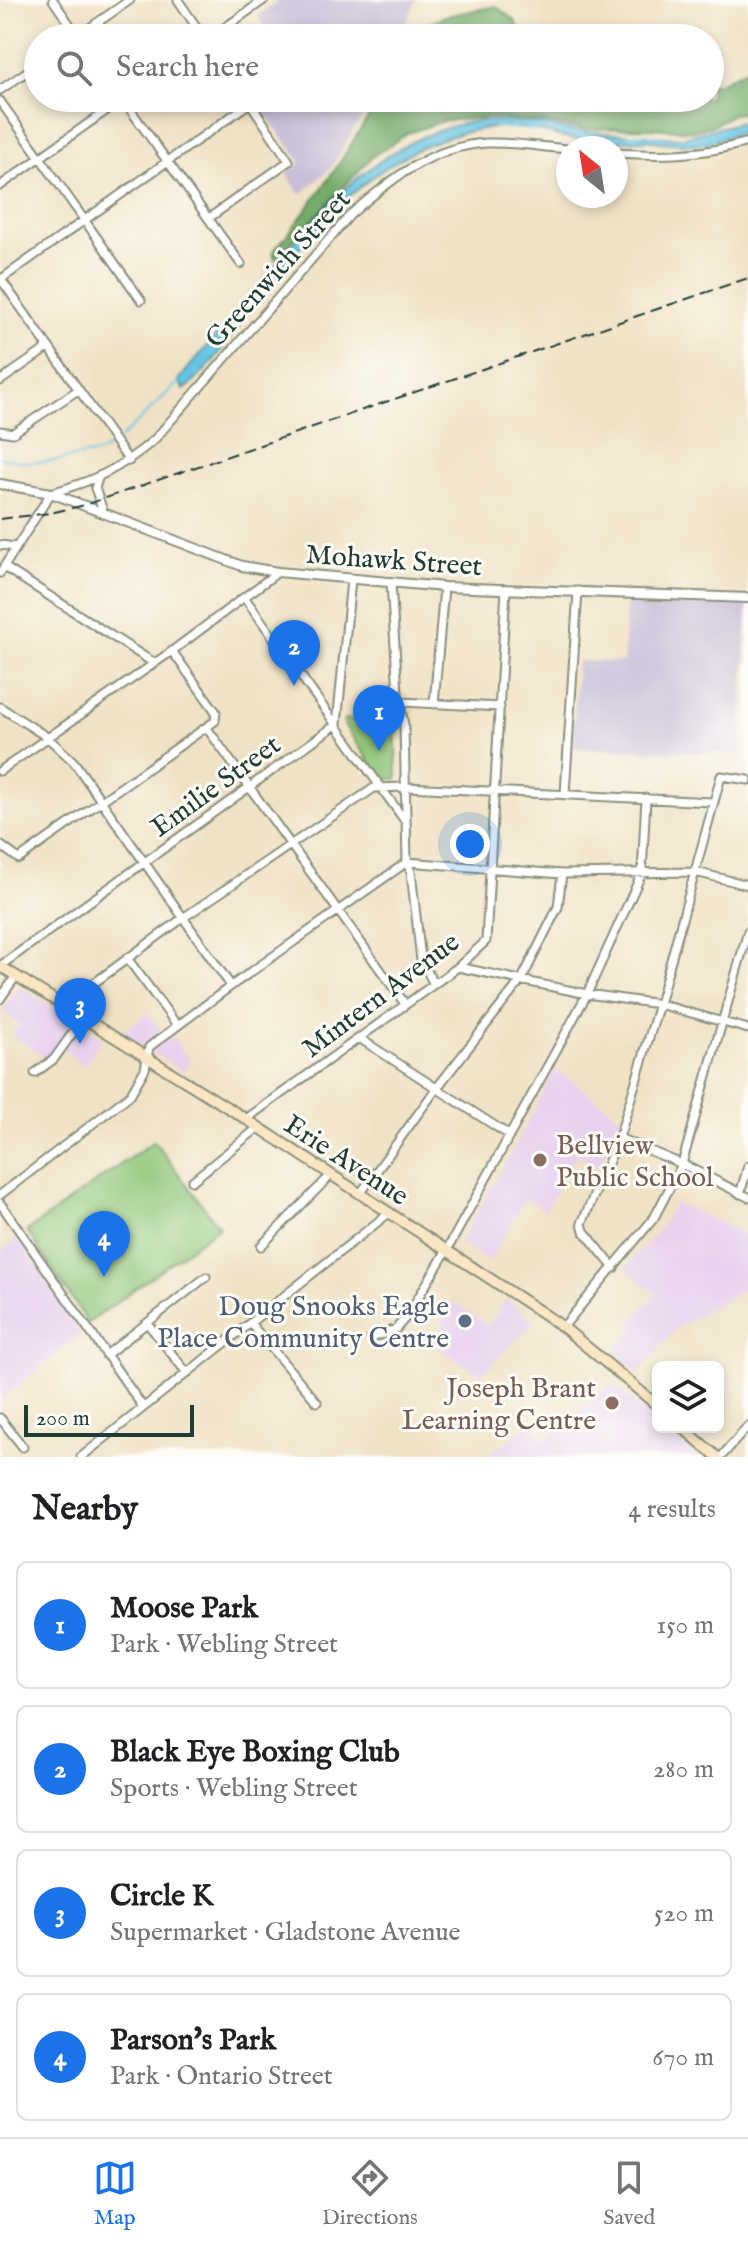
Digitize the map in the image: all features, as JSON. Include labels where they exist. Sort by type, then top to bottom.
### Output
[{"type":"main road","name":"Erie Avenue","points":[[0,966],[259,1127],[563,1327],[652,1401]]},
{"type":"main road","points":[[689,1433],[719,1457]]},
{"type":"street","points":[[53,0],[69,24]]},
{"type":"street","points":[[96,24],[130,0]]},
{"type":"street","points":[[178,0],[196,24]]},
{"type":"street","points":[[228,24],[264,0]]},
{"type":"street","points":[[0,90],[24,74]]},
{"type":"street","points":[[0,101],[141,300]]},
{"type":"street","points":[[0,186],[103,112]]},
{"type":"street","points":[[133,112],[241,264]]},
{"type":"street","points":[[127,458],[0,279],[235,112]]},
{"type":"street","points":[[209,218],[289,161],[259,112]]},
{"type":"street","points":[[628,154],[658,156],[715,152],[748,142]]},
{"type":"street","name":"Greenwich Street","points":[[0,484],[51,493],[98,479],[154,440],[351,214],[392,180],[424,160],[487,143],[556,148]]},
{"type":"street","points":[[0,381],[49,347]]},
{"type":"street","points":[[0,431],[13,433],[78,390]]},
{"type":"street","points":[[98,479],[95,488],[103,511]]},
{"type":"street","points":[[51,493],[2,570],[154,663]]},
{"type":"street","name":"Mohawk Street","points":[[51,493],[242,566],[278,572],[444,587],[748,598]]},
{"type":"street","points":[[0,545],[16,547]]},
{"type":"street","points":[[0,771],[172,651],[278,572]]},
{"type":"street","points":[[337,724],[351,580]]},
{"type":"street","points":[[391,583],[407,787],[407,862],[411,872],[421,960],[434,984]]},
{"type":"street","points":[[434,704],[444,587]]},
{"type":"street","name":"Mintern Avenue","points":[[246,1119],[458,967],[486,941],[506,589]]},
{"type":"street","points":[[565,794],[578,591]]},
{"type":"street","points":[[245,598],[407,823]]},
{"type":"street","points":[[0,845],[19,859],[216,719],[216,712],[172,651]]},
{"type":"street","points":[[402,702],[500,707]]},
{"type":"street","points":[[0,707],[47,737],[74,762],[231,986]]},
{"type":"street","name":"Emilie Street","points":[[0,966],[337,724]]},
{"type":"street","points":[[207,728],[405,1004]]},
{"type":"street","points":[[614,1268],[584,1231],[582,1223],[619,1138],[721,776],[748,780]]},
{"type":"street","points":[[64,1005],[183,918],[374,788],[712,802]]},
{"type":"street","points":[[371,1338],[396,1329],[447,1250],[587,994],[642,873],[646,798]]},
{"type":"street","points":[[0,1195],[130,1095],[145,1069],[149,1047],[407,862],[562,874],[695,872],[748,885]]},
{"type":"street","points":[[360,1194],[436,1089],[522,979],[558,907],[562,874]]},
{"type":"street","points":[[563,1327],[654,1218],[682,1164],[748,931]]},
{"type":"street","points":[[471,957],[488,973]]},
{"type":"street","points":[[127,958],[177,1025]]},
{"type":"street","points":[[458,967],[587,994],[659,1004],[748,1029]]},
{"type":"street","points":[[0,999],[16,976]]},
{"type":"street","points":[[35,1073],[54,1059],[84,1017]]},
{"type":"street","points":[[359,1038],[509,1135]]},
{"type":"street","points":[[192,1181],[259,1127]]},
{"type":"street","points":[[619,1138],[682,1164],[744,1196],[748,1166]]},
{"type":"street","points":[[261,1246],[331,1175]]},
{"type":"street","points":[[0,1203],[143,1407]]},
{"type":"street","points":[[81,1457],[389,1213]]},
{"type":"street","points":[[106,1355],[206,1277]]},
{"type":"street","points":[[250,1323],[317,1402]]},
{"type":"street","points":[[148,1324],[187,1373]]},
{"type":"street","points":[[0,1418],[23,1447]]},
{"type":"street","points":[[719,1457],[748,1426]]},
{"type":"shaded area","points":[[275,0],[416,0],[406,24],[263,24],[258,16],[276,3]]},
{"type":"shaded area","points":[[264,112],[365,112],[330,169],[300,195],[286,173],[301,162]]},
{"type":"shaded area","points":[[626,601],[747,605],[741,754],[573,748],[577,661],[623,662]]},
{"type":"shaded area","points":[[20,986],[102,1038],[84,1066],[61,1048],[50,1060],[12,1036],[19,1024],[2,1011]]},
{"type":"shaded area","points":[[147,1013],[162,1032],[167,1029],[190,1060],[183,1072],[123,1033]]},
{"type":"shaded area","name":"Bellview Public School","points":[[555,1069],[621,1117],[600,1166],[577,1154],[545,1211],[525,1198],[489,1262],[459,1243],[515,1147]]},
{"type":"shaded area","points":[[675,1202],[748,1236],[748,1286],[676,1329],[638,1373],[614,1353],[635,1328],[630,1323],[656,1294],[625,1268],[661,1227]]},
{"type":"shaded area","points":[[19,1238],[82,1332],[0,1401],[0,1252]]},
{"type":"shaded area","points":[[506,1299],[535,1322],[481,1375],[439,1349],[443,1315],[453,1301],[489,1326]]},
{"type":"shaded area","name":"Joseph Brant Learning Centre","points":[[611,1383],[652,1417],[652,1433],[671,1433],[700,1457],[486,1457],[530,1424],[545,1440]]},
{"type":"green space","points":[[496,6],[516,24],[429,24],[445,16]]},
{"type":"green space","points":[[748,68],[748,112],[733,114],[712,126],[694,131],[582,129],[488,117],[444,121],[408,133],[373,156],[275,259],[273,252],[320,192],[372,112],[724,112],[724,80]]},
{"type":"green space","points":[[344,719],[395,725],[397,779],[382,779],[344,725]]},
{"type":"green space","points":[[154,1141],[219,1227],[88,1323],[27,1231]]},
{"type":"water","points":[[483,120],[530,122],[575,131],[681,138],[748,120],[748,129],[711,142],[693,144],[628,140],[628,136],[561,136],[507,126],[458,134],[422,147],[360,187],[332,213],[257,300],[215,359],[184,390],[179,380],[321,213],[377,163],[409,143],[444,129]]},
{"type":"waterway","points":[[516,127],[495,127],[536,130]]},
{"type":"waterway","points":[[626,136],[645,134],[663,138]]},
{"type":"waterway","points":[[119,440],[180,381]]},
{"type":"waterway","points":[[0,458],[48,462],[96,454],[113,444]]},
{"type":"railway","points":[[0,519],[85,505],[748,278]]},
{"type":"place","name":"Black Eye Boxing Club","points":[[294,686]]},
{"type":"place","name":"Moose Park","points":[[379,751]]},
{"type":"place","name":"Circle K","points":[[80,1044]]},
{"type":"place","name":"Bellview Public School","points":[[540,1160]]},
{"type":"place","name":"Parson's Park","points":[[104,1277]]},
{"type":"place","name":"Doug Snooks Eagle Place Community Centre","points":[[465,1321]]},
{"type":"place","name":"Joseph Brant Learning Centre","points":[[612,1403]]}]
